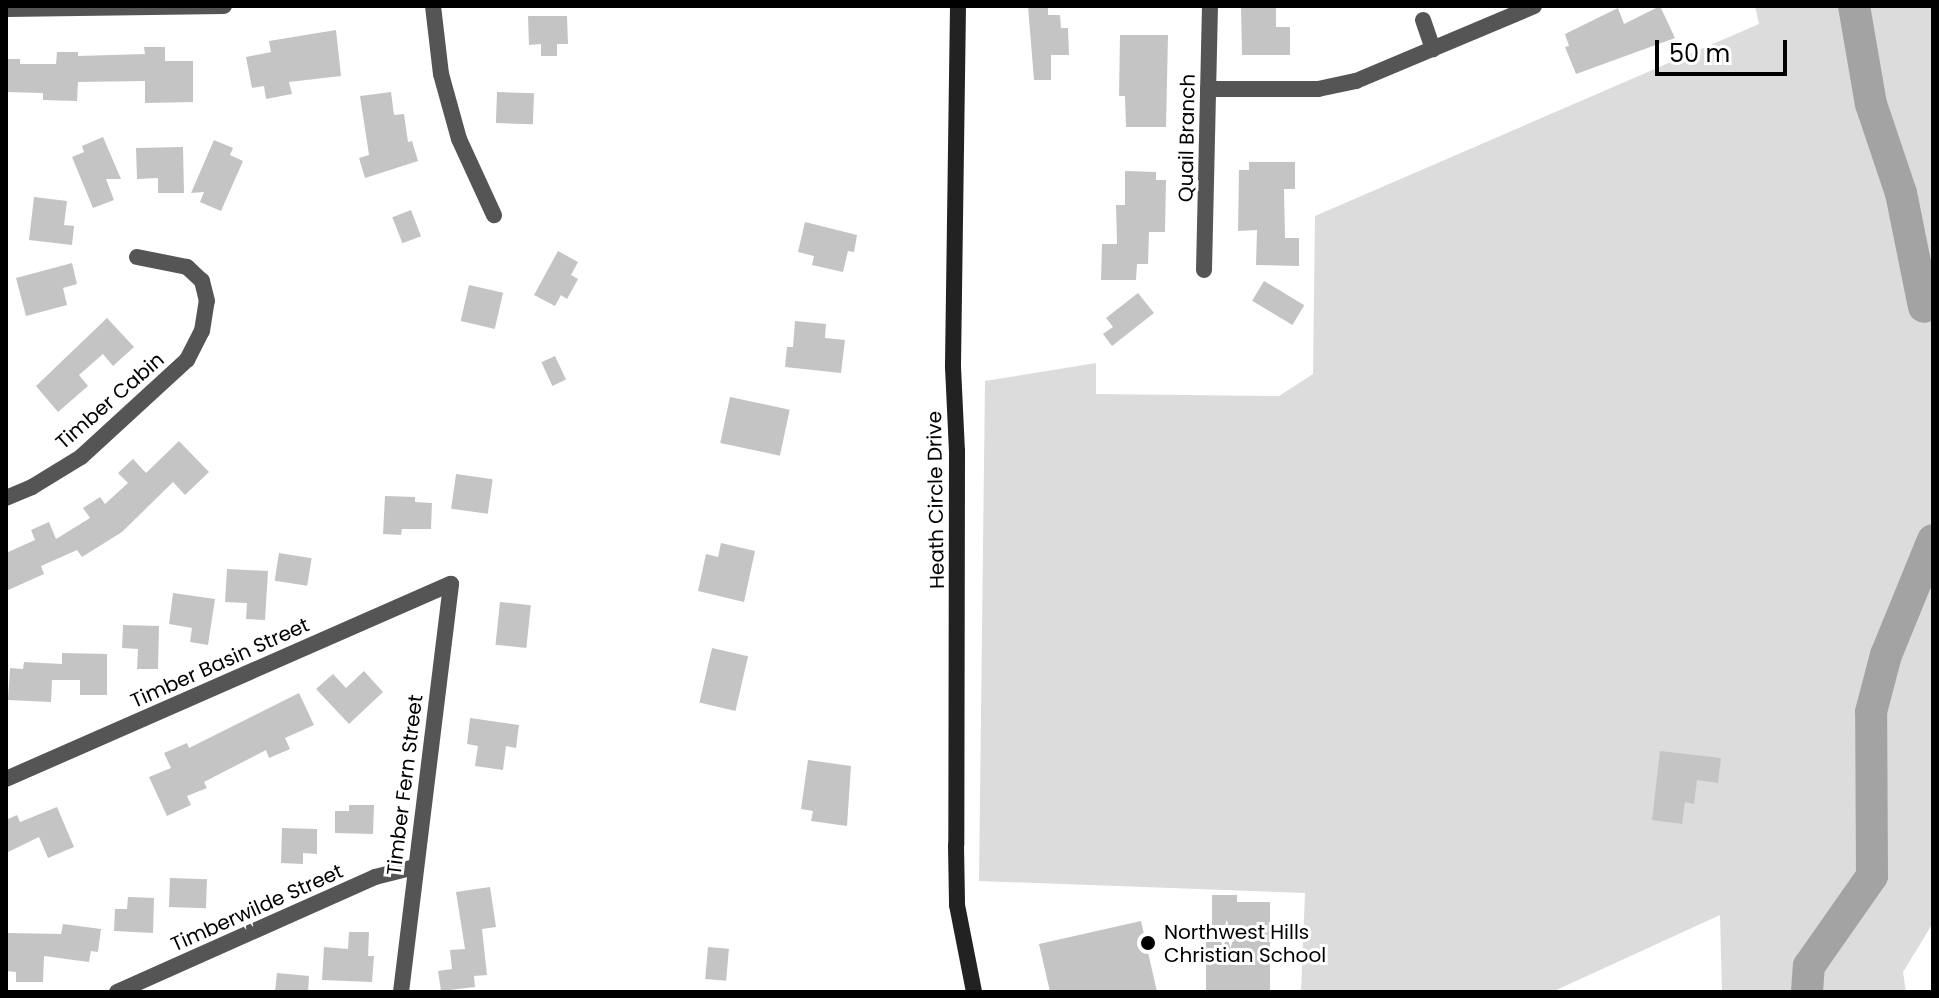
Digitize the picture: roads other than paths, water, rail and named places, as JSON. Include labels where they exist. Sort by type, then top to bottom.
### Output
[{"type":"street","points":[[6,9],[224,6]]},
{"type":"street","points":[[433,6],[441,74],[459,139],[494,215]]},
{"type":"street","name":"Heath Circle Drive","points":[[958,6],[953,367],[957,451],[956,861],[957,905],[974,992]]},
{"type":"street","name":"Quail Branch","points":[[1204,270],[1210,6]]},
{"type":"street","points":[[1208,89],[1298,90],[1337,86],[1534,6]]},
{"type":"street","points":[[1423,20],[1433,49]]},
{"type":"street","name":"Timber Cabin","points":[[6,498],[81,457],[187,360],[202,331],[207,301],[202,281],[187,267],[137,257]]},
{"type":"street","name":"Timber Basin Street","points":[[6,779],[451,584]]},
{"type":"street","name":"Timber Fern Street","points":[[401,992],[451,584]]},
{"type":"street","name":"Timberwilde Street","points":[[117,992],[375,877],[415,867]]},
{"type":"waterway","points":[[1854,6],[1871,104],[1901,193],[1924,307]]},
{"type":"waterway","points":[[1807,992],[1809,966],[1872,876],[1871,712],[1886,655],[1933,540]]},
{"type":"place","name":"Northwest Hills Christian School","points":[[1148,943]]}]
